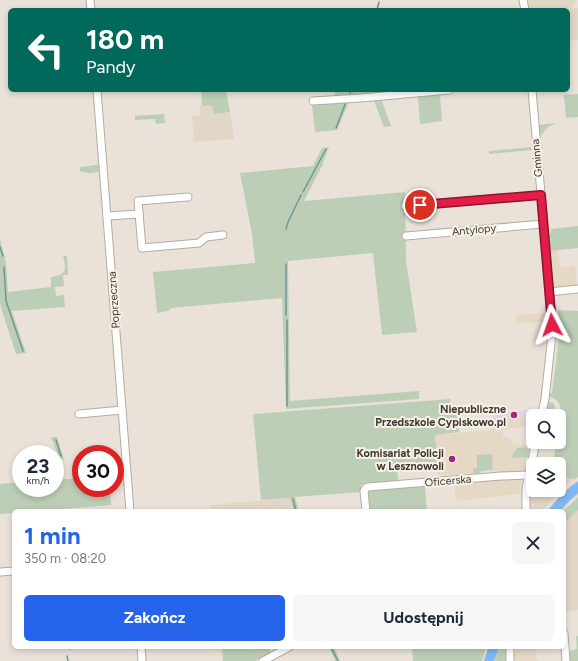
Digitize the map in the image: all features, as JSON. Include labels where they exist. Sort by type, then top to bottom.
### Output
[{"type":"main road","points":[[556,509],[566,497],[578,487]]},
{"type":"main road","points":[[489,661],[493,649]]},
{"type":"street","name":"Poprzeczna","points":[[97,92],[130,509]]},
{"type":"street","points":[[313,100],[361,98],[422,92]]},
{"type":"street","name":"Gminna","points":[[532,92],[552,334],[543,409]]},
{"type":"street","points":[[405,206],[541,195]]},
{"type":"street","points":[[188,197],[138,201],[142,248],[199,243],[206,237],[223,235]]},
{"type":"street","points":[[107,216],[138,214]]},
{"type":"street","name":"Antylopy","points":[[406,236],[543,224]]},
{"type":"street","points":[[549,292],[578,289]]},
{"type":"street","points":[[79,414],[122,410]]},
{"type":"street","name":"Oficerska","points":[[366,509],[364,491],[368,487],[526,475]]},
{"type":"street","points":[[526,497],[526,509]]},
{"type":"street","points":[[0,572],[12,571]]},
{"type":"street","points":[[141,649],[142,661]]},
{"type":"street","points":[[263,661],[285,649]]},
{"type":"street","points":[[510,649],[510,661]]},
{"type":"street","points":[[565,649],[566,661]]},
{"type":"shaded area","points":[[528,0],[576,0],[572,8],[578,8],[578,40],[570,41],[570,8],[529,8]]},
{"type":"shaded area","points":[[212,105],[214,114],[230,112],[234,139],[194,142],[192,116],[200,115],[200,106]]},
{"type":"shaded area","points":[[558,250],[560,267],[575,266],[577,287],[555,289],[552,287],[549,251]]},
{"type":"shaded area","points":[[546,313],[546,322],[517,323],[516,315]]},
{"type":"shaded area","name":"Niepubliczne Przedszkole Cypiskowo.pl","points":[[526,410],[526,417],[493,420],[493,417],[496,417],[496,413]]},
{"type":"shaded area","points":[[526,417],[526,427],[503,429],[503,437],[509,437],[514,444],[526,445],[526,449],[529,449],[528,457],[526,457],[525,469],[522,471],[498,473],[498,471],[492,470],[481,471],[480,473],[438,476],[434,435],[491,430],[491,420]]},
{"type":"shaded area","points":[[517,478],[521,480],[520,494],[456,501],[454,483]]},
{"type":"shaded area","points":[[566,478],[575,479],[566,486]]},
{"type":"shaded area","points":[[530,497],[555,497],[544,509],[530,509]]},
{"type":"shaded area","points":[[290,498],[293,509],[211,509],[210,505]]},
{"type":"shaded area","points":[[578,510],[578,610],[566,612],[566,521]]},
{"type":"shaded area","points":[[513,649],[535,649],[536,659],[538,659],[538,661],[513,661]]},
{"type":"green space","points":[[201,92],[226,92],[230,112],[214,114],[212,105],[202,106]]},
{"type":"green space","points":[[334,92],[379,92],[335,96]]},
{"type":"green space","points":[[440,94],[442,121],[420,124],[418,96]]},
{"type":"green space","points":[[578,94],[578,117],[566,118],[564,95]]},
{"type":"green space","points":[[381,99],[391,126],[384,127],[374,101],[371,100]]},
{"type":"green space","points":[[349,102],[337,130],[315,132],[312,105]]},
{"type":"green space","points":[[164,114],[165,123],[156,124],[155,119],[135,120],[135,116]]},
{"type":"green space","points":[[556,123],[548,127],[541,135],[538,136],[538,125]]},
{"type":"green space","points":[[329,147],[322,166],[304,201],[405,192],[406,261],[417,332],[382,335],[373,253],[288,261],[290,401],[419,391],[419,399],[286,409],[282,298],[171,308],[168,311],[157,313],[153,272],[255,263],[252,234],[240,173],[313,166],[322,148]]},
{"type":"green space","points":[[531,147],[532,150],[489,154],[489,151]]},
{"type":"green space","points":[[101,163],[101,170],[96,172],[86,173],[80,171],[80,167]]},
{"type":"green space","points":[[578,226],[578,248],[550,251],[550,229]]},
{"type":"green space","points":[[0,239],[6,262],[8,292],[51,287],[51,277],[60,275],[64,271],[65,265],[63,256],[67,256],[68,275],[63,275],[64,286],[55,287],[56,296],[64,295],[65,307],[12,311],[26,353],[16,354],[0,303]]},
{"type":"green space","points":[[558,310],[578,311],[578,477],[575,479],[566,478],[566,457],[554,457],[556,449],[566,449],[566,409],[560,409],[557,401],[550,397],[549,394],[552,393],[558,341],[558,324],[560,323]]},
{"type":"green space","points":[[450,399],[450,407],[458,407],[459,432],[435,435],[437,465],[397,468],[398,481],[361,485],[361,492],[295,497],[298,509],[293,509],[290,498],[261,500],[253,414]]},
{"type":"green space","points":[[550,402],[554,404],[554,409],[546,409]]},
{"type":"green space","points":[[51,437],[57,437],[60,445],[54,445]]},
{"type":"green space","points":[[517,448],[526,448],[529,450],[528,457],[513,458],[512,456]]},
{"type":"green space","points":[[491,454],[493,470],[473,473],[473,469],[477,468],[477,455]]},
{"type":"green space","points":[[64,479],[72,479],[72,497],[111,497],[111,505],[63,509],[12,509],[12,513],[0,514],[0,484],[12,483],[12,497],[64,497]]},
{"type":"green space","points":[[432,484],[432,486],[425,486],[427,509],[368,509],[368,490]]},
{"type":"green space","points":[[578,497],[578,510],[566,521],[565,509]]},
{"type":"green space","points":[[576,636],[578,636],[578,661],[570,661],[569,651],[577,649]]},
{"type":"green space","points":[[222,649],[270,649],[270,653],[255,661],[223,661]]},
{"type":"green space","points":[[330,649],[335,649],[340,661],[335,661]]},
{"type":"green space","points":[[412,649],[485,649],[482,661],[413,661]]},
{"type":"green space","points":[[499,649],[507,649],[508,661],[495,661]]},
{"type":"waterway","points":[[378,8],[379,2]]},
{"type":"waterway","points":[[336,128],[346,102]]},
{"type":"waterway","points":[[303,192],[326,149]]},
{"type":"waterway","points":[[286,229],[301,195]]},
{"type":"waterway","points":[[0,247],[3,256]]},
{"type":"waterway","points":[[286,264],[286,315]]},
{"type":"waterway","points":[[4,267],[6,301],[23,351]]},
{"type":"waterway","points":[[287,320],[287,406]]},
{"type":"waterway","points":[[56,440],[58,445]]},
{"type":"waterway","points":[[293,499],[296,509]]},
{"type":"waterway","points":[[332,649],[338,661]]},
{"type":"waterway","points":[[67,656],[68,661]]},
{"type":"place","name":"Niepubliczne Przedszkole Cypiskowo.pl","points":[[514,415]]},
{"type":"place","name":"Komisariat Policji w Lesznowoli","points":[[452,459]]},
{"type":"route","points":[[420,205],[541,195],[552,325]]}]
